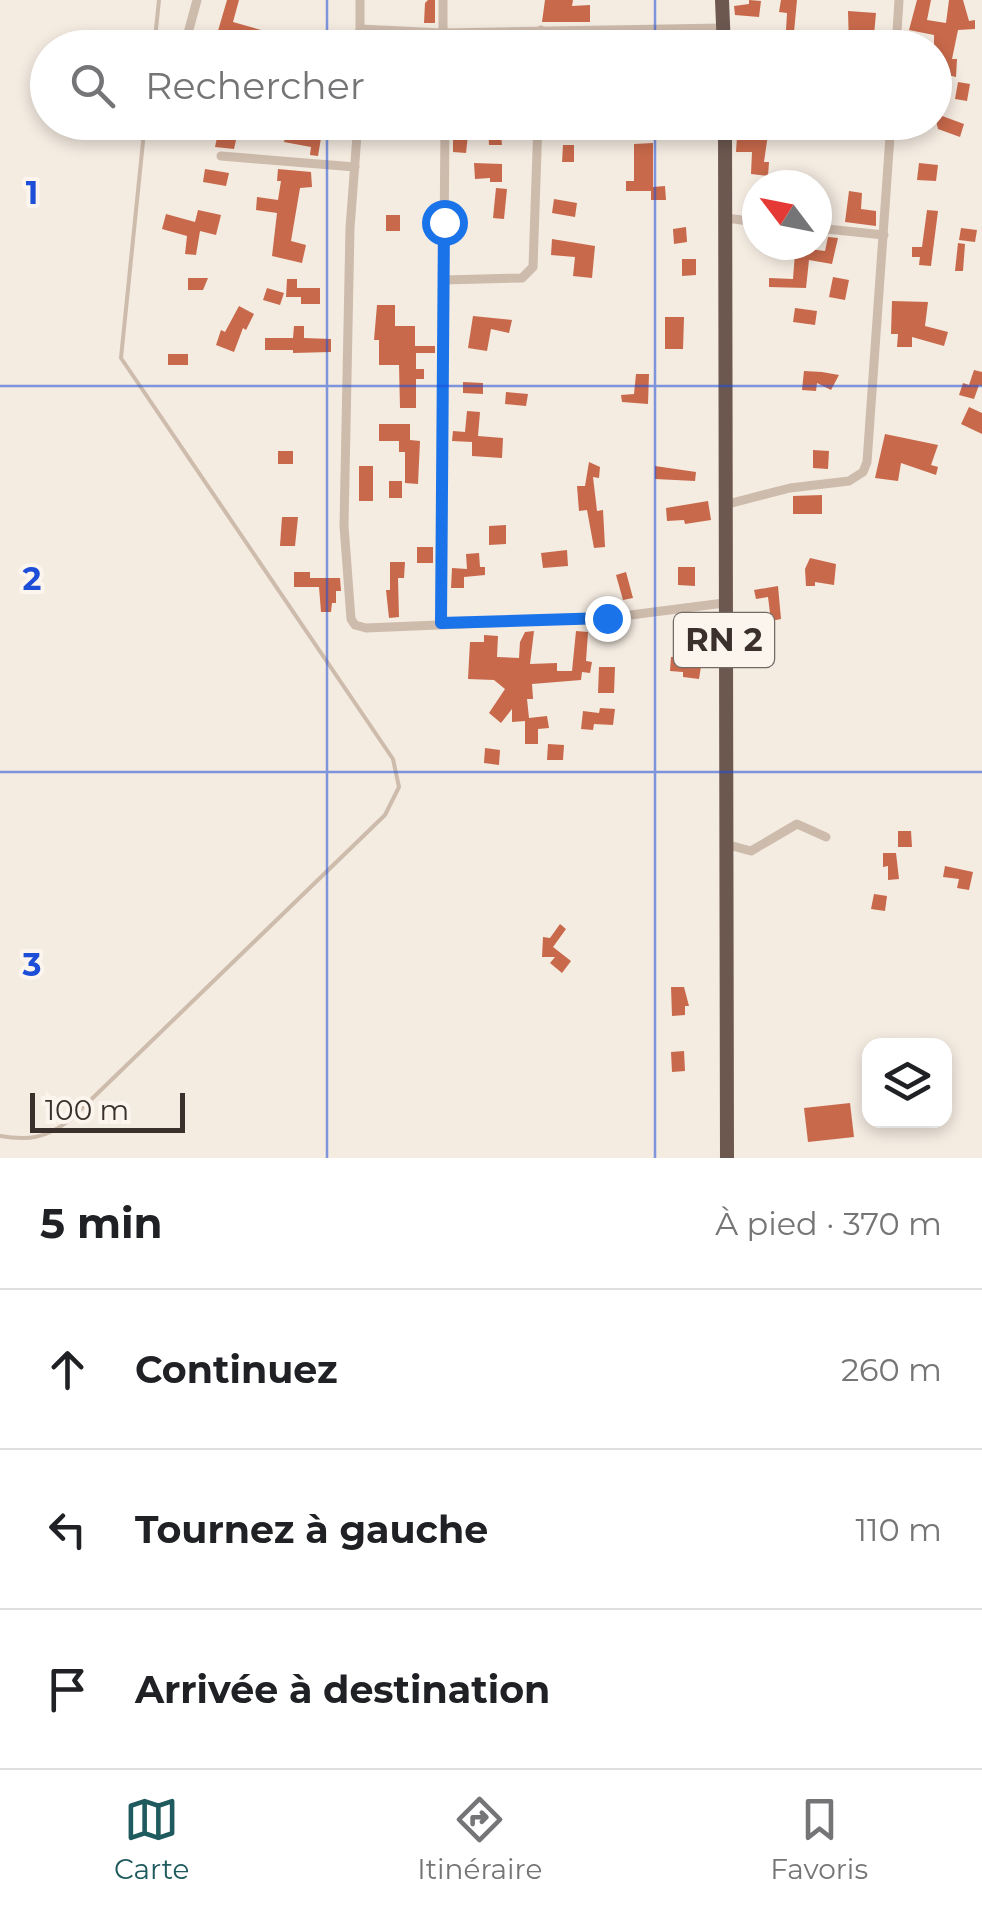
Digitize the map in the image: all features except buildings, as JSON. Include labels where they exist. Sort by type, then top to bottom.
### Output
[{"type":"highway","points":[[722,0],[723,28]]},
{"type":"highway","name":"RN 2","points":[[724,140],[727,1158]]},
{"type":"street","points":[[189,30],[197,0]]},
{"type":"street","points":[[360,0],[360,29],[381,30]]},
{"type":"street","points":[[442,0],[443,30]]},
{"type":"street","points":[[897,30],[899,0]]},
{"type":"street","points":[[541,30],[723,28]]},
{"type":"street","points":[[357,140],[350,228],[344,526],[351,619],[355,625],[366,628],[607,618],[724,603]]},
{"type":"street","points":[[441,623],[444,140]]},
{"type":"street","points":[[443,280],[522,278],[528,274],[533,266],[537,140]]},
{"type":"street","points":[[724,505],[790,488],[849,481],[863,472],[867,462],[890,140]]},
{"type":"street","points":[[221,156],[355,167]]},
{"type":"street","points":[[726,218],[742,220]]},
{"type":"street","points":[[832,230],[884,235]]},
{"type":"street","points":[[725,844],[750,852],[797,824],[826,837]]},
{"type":"lane","points":[[156,30],[159,0]]},
{"type":"lane","points":[[0,1136],[35,1140],[70,1120],[385,815],[398,788],[399,775],[393,759],[121,358],[143,140]]},
{"type":"route","points":[[444,222],[441,623],[607,618]]}]
